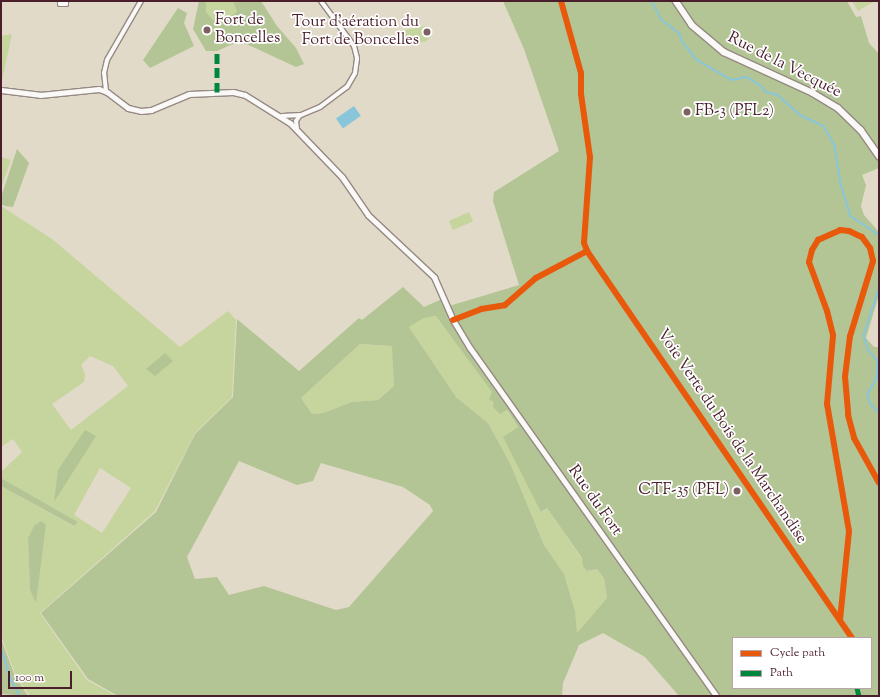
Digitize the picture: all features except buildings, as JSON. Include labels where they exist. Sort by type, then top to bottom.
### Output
[{"type":"main road","name":"Rue de la Vecquée","points":[[676,1],[692,25],[724,52],[813,93],[838,108],[861,130],[879,156]]},
{"type":"street","points":[[60,1],[60,4],[66,4],[66,1]]},
{"type":"street","points":[[1,90],[35,95],[97,89],[106,91],[104,80],[109,56],[141,1]]},
{"type":"street","points":[[282,116],[301,115],[320,107],[343,91],[350,83],[356,68],[354,46],[321,1]]},
{"type":"street","points":[[97,89],[104,80]]},
{"type":"street","name":"Rue du Fort","points":[[106,91],[124,106],[141,111],[151,110],[188,94],[238,93],[282,116],[296,129],[342,177],[368,215],[434,277],[453,320],[716,696]]},
{"type":"street","points":[[296,129],[296,121],[301,115]]},
{"type":"green space","points":[[199,1],[206,1],[206,12],[214,21],[220,23],[237,12],[233,1],[261,1],[277,26],[296,48],[304,64],[296,67],[244,43],[233,44],[217,51],[206,51],[193,29]]},
{"type":"green space","points":[[206,1],[233,1],[237,12],[220,23],[214,21],[206,12]]},
{"type":"green space","points":[[503,1],[847,1],[856,17],[861,16],[869,43],[879,54],[879,168],[862,175],[866,185],[861,206],[864,215],[879,232],[879,295],[866,338],[874,347],[879,347],[879,696],[719,696],[460,329],[449,306],[519,285],[493,201],[494,192],[559,151],[524,49]]},
{"type":"green space","points":[[852,1],[875,1],[858,11]]},
{"type":"green space","points":[[178,8],[187,13],[184,23],[194,46],[150,68],[143,60]]},
{"type":"green space","points":[[426,26],[430,27],[431,37],[425,42],[399,42],[396,38],[399,31]]},
{"type":"green space","points":[[12,34],[1,85],[1,36]]},
{"type":"green space","points":[[17,149],[29,163],[13,207],[5,206],[1,204],[1,197]]},
{"type":"green space","points":[[1,157],[11,160],[1,188]]},
{"type":"green space","points":[[1,206],[52,239],[180,347],[228,311],[236,320],[232,397],[195,433],[155,511],[40,613],[87,680],[116,696],[30,696],[16,676],[1,636],[1,486],[73,526],[78,522],[1,478],[1,472],[22,452],[13,439],[1,447]],"holes":[[[90,356],[113,366],[128,386],[71,430],[52,404],[84,382],[85,374],[81,365]],[[100,468],[131,488],[102,533],[74,515]],[[46,525],[36,602],[30,590],[28,538],[34,526]]]},
{"type":"green space","points":[[469,212],[473,221],[453,230],[449,221]]},
{"type":"green space","points":[[403,287],[424,307],[442,299],[460,337],[713,696],[679,696],[645,657],[603,633],[579,645],[563,683],[562,696],[118,696],[88,679],[41,613],[156,512],[195,434],[233,397],[237,319],[299,371],[359,318],[362,320]],"holes":[[[436,316],[492,392],[489,399],[494,402],[493,407],[500,414],[507,410],[518,427],[503,437],[541,512],[547,508],[582,558],[583,566],[587,571],[597,569],[604,578],[607,598],[577,633],[575,611],[564,574],[544,545],[510,463],[488,423],[456,397],[409,327],[424,318]],[[360,344],[392,346],[394,386],[378,400],[352,402],[323,413],[312,414],[301,398]],[[239,461],[297,485],[313,481],[321,463],[403,487],[430,505],[433,511],[349,607],[336,610],[264,586],[229,595],[217,577],[195,579],[187,557]]]},
{"type":"green space","points":[[436,316],[493,392],[494,402],[506,410],[518,427],[504,438],[542,512],[547,508],[582,559],[587,571],[597,569],[604,578],[607,598],[576,634],[575,611],[564,574],[544,545],[510,463],[488,423],[456,397],[409,327],[424,318]]},
{"type":"green space","points":[[360,344],[393,346],[394,386],[378,400],[352,402],[323,413],[312,414],[301,398]]},
{"type":"green space","points":[[165,353],[173,361],[155,376],[146,369]]},
{"type":"green space","points":[[85,430],[96,436],[54,502],[58,470]]},
{"type":"green space","points":[[1,478],[78,522],[74,526],[1,486]]},
{"type":"green space","points":[[41,521],[46,525],[36,603],[30,590],[28,538],[34,526]]},
{"type":"green space","points":[[1,639],[15,676],[28,696],[1,694]]},
{"type":"water","points":[[354,106],[361,116],[343,128],[336,119]]},
{"type":"waterway","points":[[652,1],[661,19],[680,34],[682,41],[697,60],[732,80],[747,77],[760,85],[766,92],[778,95],[800,115],[824,126],[835,146],[841,184],[851,216],[879,235]]},
{"type":"waterway","points":[[879,290],[864,336],[869,351],[878,361],[877,379],[868,394],[870,403],[879,412]]},
{"type":"waterway","points":[[1,648],[12,681],[20,696]]},
{"type":"marked path","points":[[217,53],[217,92]]},
{"type":"marked path","points":[[857,689],[859,696]]},
{"type":"cycle path","name":"Voie Verte du Bois de la Marchandise","points":[[561,1],[581,73],[581,94],[590,157],[584,243],[587,251],[851,637]]},
{"type":"cycle path","points":[[840,620],[849,531],[827,404],[833,335],[827,311],[809,262],[812,250],[818,240],[840,230],[849,231],[862,237],[870,248],[873,261],[850,336],[845,377],[848,415],[854,438],[879,483]]},
{"type":"cycle path","points":[[453,320],[481,309],[505,305],[536,278],[587,251]]},
{"type":"place","name":"Fort de Boncelles","points":[[207,30]]},
{"type":"place","name":"Tour d'aération du Fort de Boncelles","points":[[427,32]]},
{"type":"place","name":"FB-3 (PFL2)","points":[[687,112]]},
{"type":"place","name":"CTF-35 (PFL)","points":[[737,491]]}]
